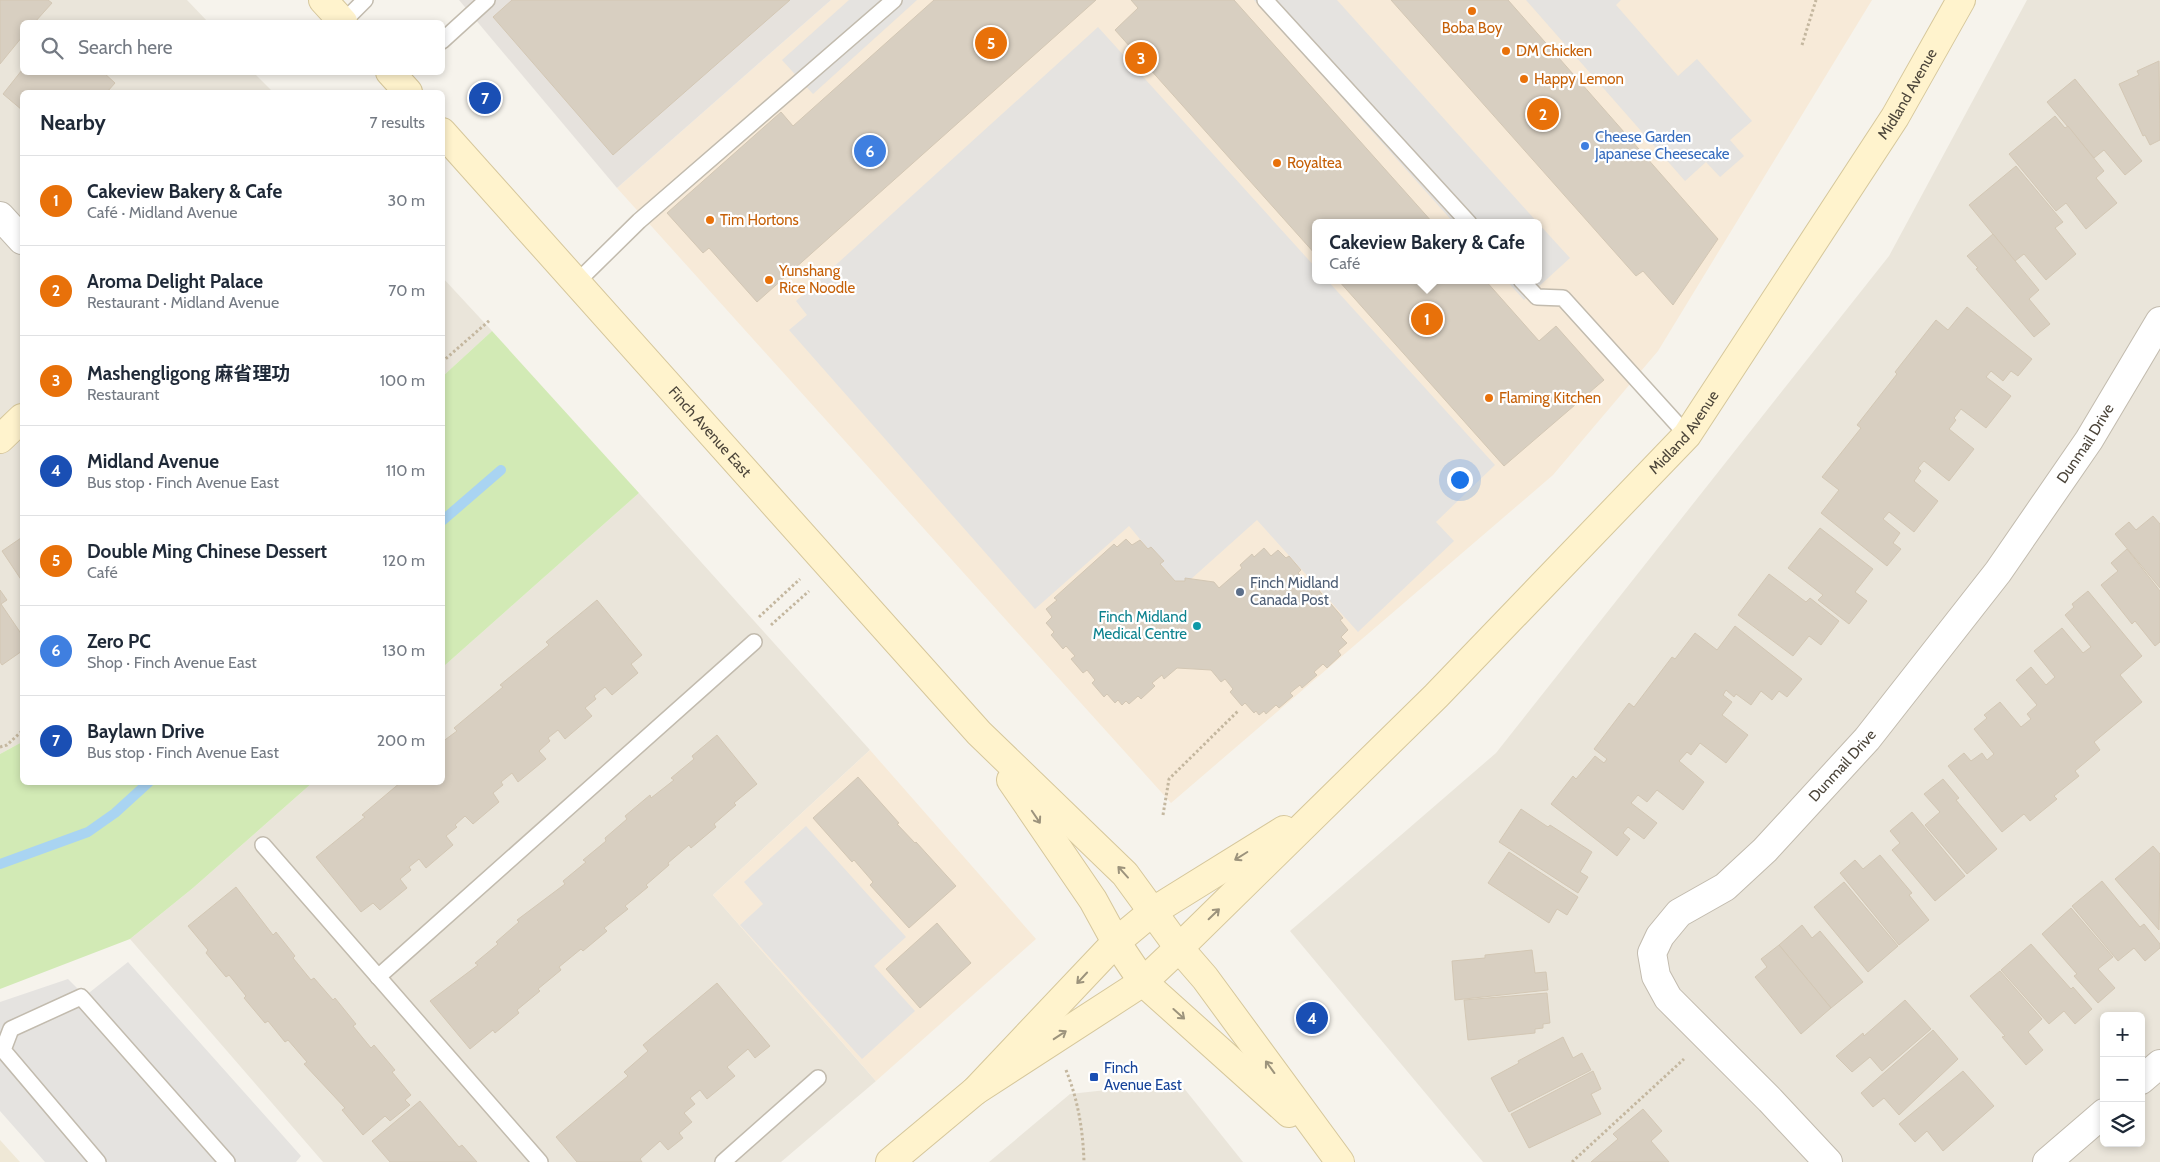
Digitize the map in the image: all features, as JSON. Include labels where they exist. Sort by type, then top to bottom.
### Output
[{"type":"main road","points":[[323,0],[341,20]]},
{"type":"main road","name":"Midland Avenue","points":[[975,1091],[1143,982],[1436,696],[1687,435],[1895,117],[1961,0]]},
{"type":"main road","name":"Finch Avenue East","points":[[445,135],[578,281],[979,733],[1125,874],[1179,948],[1206,978],[1334,1156]]},
{"type":"main road","points":[[0,439],[20,420]]},
{"type":"main road","name":"Finch Avenue East","points":[[979,733],[1093,900],[1116,942],[1143,982],[1334,1156]]},
{"type":"main road","name":"Midland Avenue","points":[[890,1162],[975,1091],[1116,942],[1152,912],[1327,803]]},
{"type":"street","points":[[0,216],[20,238]]},
{"type":"street","name":"Dunmail Drive","points":[[1828,1162],[1709,1037],[1668,998],[1656,976],[1652,953],[1660,936],[1679,914],[1725,887],[1766,850],[1866,740],[1998,572],[2089,440],[2160,321]]},
{"type":"street","points":[[2145,1077],[2160,1064]]},
{"type":"street","points":[[2047,1162],[2100,1116]]},
{"type":"lane","points":[[345,20],[365,0]]},
{"type":"lane","points":[[445,38],[487,0]]},
{"type":"lane","points":[[578,281],[639,221],[894,0]]},
{"type":"lane","points":[[1265,0],[1465,219]]},
{"type":"lane","points":[[1525,284],[1537,298],[1563,298],[1687,435]]},
{"type":"lane","points":[[378,977],[754,642]]},
{"type":"lane","points":[[263,845],[540,1162]]},
{"type":"lane","points":[[98,1162],[3,1050],[11,1029],[81,997],[227,1162]]},
{"type":"lane","points":[[723,1162],[818,1078]]},
{"type":"path","points":[[1802,45],[1816,0]]},
{"type":"path","points":[[445,359],[490,320]]},
{"type":"path","points":[[829,563],[754,642],[746,629],[829,563]]},
{"type":"path","points":[[1164,815],[1169,779],[1238,711]]},
{"type":"path","points":[[0,747],[7,745],[20,733]]},
{"type":"path","points":[[1572,1162],[1709,1037]]},
{"type":"path","points":[[1073,1086],[1083,1130],[1084,1162]]},
{"type":"shaded area","points":[[0,0],[187,0],[206,20],[20,20],[20,75],[256,75],[271,90],[20,90],[20,743],[0,754]]},
{"type":"shaded area","points":[[459,0],[831,0],[617,188]]},
{"type":"shaded area","points":[[831,0],[1872,0],[1658,351],[1553,475],[1171,803],[617,188]]},
{"type":"shaded area","points":[[849,0],[917,0],[813,94],[782,60]]},
{"type":"shaded area","points":[[1254,0],[1337,0],[1534,219],[1450,219]]},
{"type":"shaded area","points":[[1526,0],[1621,0],[1616,5],[1678,76],[1697,59],[1752,121],[1730,140],[1744,156],[1720,177],[1706,162],[1685,181]]},
{"type":"shaded area","points":[[2027,0],[2160,0],[2160,1162],[1483,1162],[1290,931],[1496,753],[1889,256]]},
{"type":"shaded area","points":[[1098,27],[1312,264],[1312,284],[1331,284],[1495,465],[1436,522],[1454,541],[1358,632],[1257,520],[1181,588],[1129,526],[1035,609],[789,330],[807,315],[796,301]]},
{"type":"shaded area","points":[[1542,227],[1570,258],[1542,284]]},
{"type":"shaded area","points":[[445,280],[492,331],[445,374]]},
{"type":"shaded area","points":[[1510,284],[1542,284],[1524,300]]},
{"type":"shaded area","points":[[639,493],[870,750],[713,895],[876,1081],[781,1162],[323,1162],[130,939],[193,888],[310,785],[445,785],[445,665]]},
{"type":"shaded area","points":[[870,750],[1036,939],[876,1081],[713,895]]},
{"type":"shaded area","points":[[806,826],[906,937],[874,966],[915,1011],[862,1059],[740,925],[763,904],[744,882]]},
{"type":"shaded area","points":[[128,962],[301,1156],[296,1162],[45,1162],[0,1111],[0,1002],[68,979],[85,996]]},
{"type":"shaded area","points":[[1179,1082],[1243,1162],[989,1162],[1070,1094]]},
{"type":"shaded area","points":[[0,1140],[20,1162],[0,1162]]},
{"type":"green space","points":[[492,331],[639,493],[445,665],[445,374]]},
{"type":"green space","points":[[20,743],[20,785],[310,785],[193,888],[130,939],[0,989],[0,754]]},
{"type":"building","points":[[0,0],[48,0],[52,3],[37,20],[20,20],[20,39],[0,64]]},
{"type":"building","points":[[512,0],[790,0],[613,155],[493,17]]},
{"type":"building","points":[[934,0],[1096,0],[757,302],[709,248],[703,253],[667,213],[781,112],[793,126]]},
{"type":"building","points":[[1131,0],[1234,0],[1429,219],[1312,219],[1312,251],[1115,30],[1138,8]]},
{"type":"building","points":[[1391,0],[1508,0],[1718,239],[1673,305],[1643,271],[1636,276]]},
{"type":"building","points":[[2159,61],[2160,140],[2150,145],[2145,135],[2143,136],[2119,84],[2139,75],[2137,71]]},
{"type":"building","points":[[20,73],[20,75],[106,75],[115,83],[109,90],[20,90],[20,108],[3,94]]},
{"type":"building","points":[[2075,79],[2142,161],[2125,175],[2104,150],[2094,158],[2047,102]]},
{"type":"building","points":[[2055,116],[2065,128],[2068,126],[2104,171],[2096,178],[2117,203],[2086,229],[2066,203],[2056,211],[2009,154]]},
{"type":"building","points":[[2016,166],[2063,222],[2055,228],[2076,254],[2046,280],[2024,254],[2015,261],[1969,205]]},
{"type":"building","points":[[1993,234],[2039,290],[2029,299],[2050,324],[2034,337],[1967,256]]},
{"type":"building","points":[[1342,284],[1489,284],[1539,341],[1556,326],[1604,380],[1504,466]]},
{"type":"building","points":[[1967,307],[2032,359],[2018,376],[2011,371],[2003,381],[1991,371],[1986,377],[2011,396],[1986,428],[1961,409],[1954,418],[1956,420],[1949,429],[1974,449],[1949,481],[1924,461],[1918,468],[1921,471],[1914,481],[1938,501],[1914,532],[1889,512],[1883,519],[1900,533],[1893,543],[1901,549],[1887,566],[1821,513],[1839,490],[1822,477],[1861,428],[1857,425],[1936,320],[1948,330]]},
{"type":"building","points":[[2153,516],[2160,524],[2160,588],[2115,534],[2129,522],[2136,530]]},
{"type":"building","points":[[1820,528],[1873,569],[1855,592],[1867,601],[1849,624],[1818,600],[1823,595],[1788,568]]},
{"type":"building","points":[[20,539],[20,578],[2,551]]},
{"type":"building","name":"Finch Midland Medical Centre","points":[[1126,539],[1132,545],[1140,540],[1148,549],[1151,547],[1164,561],[1160,564],[1175,581],[1185,581],[1185,578],[1214,582],[1219,588],[1242,568],[1240,565],[1252,554],[1254,557],[1264,548],[1271,556],[1278,550],[1286,558],[1289,556],[1301,570],[1298,573],[1307,582],[1310,580],[1322,594],[1319,596],[1328,607],[1331,604],[1343,618],[1340,620],[1348,630],[1341,637],[1347,643],[1338,651],[1341,655],[1327,668],[1323,664],[1314,672],[1317,675],[1302,688],[1300,685],[1290,693],[1293,696],[1279,708],[1276,705],[1266,714],[1264,711],[1259,715],[1256,711],[1254,713],[1245,703],[1242,706],[1230,692],[1233,689],[1225,679],[1221,682],[1211,670],[1177,668],[1164,679],[1162,675],[1152,683],[1155,686],[1141,699],[1138,696],[1129,704],[1126,701],[1122,705],[1118,700],[1115,703],[1107,694],[1104,697],[1092,683],[1095,680],[1087,670],[1083,673],[1071,659],[1075,656],[1066,646],[1063,649],[1051,635],[1054,632],[1046,623],[1052,617],[1046,609],[1057,600],[1054,598],[1114,544],[1117,547]]},
{"type":"building","points":[[2127,549],[2160,591],[2160,642],[2155,646],[2135,621],[2132,624],[2101,585],[2118,571],[2111,563]]},
{"type":"building","points":[[1769,574],[1806,602],[1810,598],[1839,621],[1821,645],[1809,636],[1793,656],[1738,615]]},
{"type":"building","points":[[0,590],[7,600],[1,604],[20,632],[20,652],[2,665],[0,662]]},
{"type":"building","points":[[2088,591],[2142,656],[2120,675],[2142,702],[2094,742],[2100,750],[2075,771],[2079,776],[2054,796],[2057,799],[2030,821],[2024,814],[2002,832],[1948,766],[1964,753],[1971,761],[1982,753],[1987,760],[1994,754],[1974,729],[1987,718],[1984,715],[2000,702],[2021,727],[2031,719],[2027,714],[2037,705],[2016,680],[2031,667],[2046,685],[2055,677],[2034,651],[2062,628],[2083,653],[2091,647],[2065,615],[2074,607],[2072,604]]},
{"type":"building","points":[[597,600],[642,655],[631,664],[638,673],[612,695],[605,687],[594,696],[596,699],[585,708],[592,716],[565,739],[558,730],[548,738],[550,741],[539,751],[546,759],[518,782],[512,773],[501,782],[503,785],[493,793],[499,802],[473,824],[465,816],[455,825],[457,827],[446,836],[453,845],[426,868],[419,859],[409,867],[411,870],[400,879],[407,888],[380,910],[373,903],[361,912],[316,857],[365,817],[362,815],[397,785],[445,785],[445,740],[457,731],[454,728],[503,687],[500,685],[549,645],[546,642]]},
{"type":"building","points":[[1735,626],[1802,679],[1787,697],[1779,691],[1772,700],[1761,691],[1751,705],[1736,694],[1734,697],[1726,690],[1723,695],[1732,702],[1722,715],[1748,735],[1726,763],[1700,743],[1691,755],[1687,752],[1679,761],[1704,782],[1683,810],[1657,790],[1647,802],[1638,795],[1631,803],[1657,823],[1644,839],[1628,827],[1623,833],[1630,839],[1617,856],[1551,804],[1573,776],[1576,779],[1595,756],[1604,763],[1607,759],[1594,749],[1629,703],[1634,707],[1672,657],[1675,659],[1695,633],[1717,650]]},
{"type":"building","points":[[717,735],[757,784],[734,803],[736,805],[714,824],[716,827],[691,848],[689,845],[668,863],[669,865],[646,885],[648,887],[625,906],[628,909],[604,928],[607,931],[583,951],[581,949],[559,967],[561,970],[517,1010],[519,1013],[495,1033],[493,1030],[470,1049],[430,1001],[478,965],[475,963],[498,944],[496,942],[519,922],[517,920],[565,884],[563,881],[586,862],[583,860],[606,841],[605,838],[627,819],[625,816],[650,795],[651,798],[674,780],[671,778],[694,759],[692,756]]},
{"type":"building","points":[[858,777],[899,823],[897,824],[956,886],[909,928],[870,885],[873,882],[854,860],[852,862],[813,818]]},
{"type":"building","points":[[1943,779],[1959,798],[1956,800],[1997,849],[1967,874],[1925,825],[1940,812],[1924,794]]},
{"type":"building","points":[[1521,809],[1592,852],[1580,872],[1588,877],[1578,893],[1499,842]]},
{"type":"building","points":[[1912,812],[1965,876],[1935,901],[1892,850],[1900,843],[1890,831]]},
{"type":"building","points":[[2153,846],[2160,854],[2159,930],[2115,879]]},
{"type":"building","points":[[1509,852],[1578,897],[1567,915],[1557,909],[1549,923],[1488,883]]},
{"type":"building","points":[[1880,855],[1912,893],[1909,895],[1929,920],[1899,945],[1840,873],[1855,860],[1863,869]]},
{"type":"building","points":[[2102,881],[2140,927],[2144,924],[2160,944],[2160,948],[2145,961],[2134,948],[2118,961],[2072,906]]},
{"type":"building","points":[[1844,882],[1898,946],[1868,972],[1814,907]]},
{"type":"building","points":[[236,887],[273,935],[276,932],[295,956],[293,958],[311,980],[314,978],[333,1000],[335,998],[356,1024],[353,1026],[371,1048],[374,1045],[395,1070],[392,1072],[411,1095],[405,1100],[410,1105],[390,1121],[385,1116],[363,1135],[342,1110],[345,1108],[304,1064],[307,1062],[288,1040],[285,1042],[268,1021],[265,1023],[244,998],[246,996],[229,975],[226,977],[206,953],[208,950],[188,926]]},
{"type":"building","points":[[2071,908],[2113,957],[2098,969],[2115,988],[2098,1003],[2074,976],[2077,974],[2042,934]]},
{"type":"building","points":[[937,923],[971,963],[920,1008],[886,969]]},
{"type":"building","points":[[1802,925],[1812,938],[1820,931],[1863,982],[1831,1008],[1779,945]]},
{"type":"building","points":[[2031,944],[2071,989],[2073,987],[2092,1009],[2075,1024],[2064,1011],[2049,1024],[2001,970]]},
{"type":"building","points":[[1779,945],[1831,1008],[1801,1034],[1755,977],[1767,967],[1761,959]]},
{"type":"building","points":[[1532,950],[1535,973],[1546,972],[1548,990],[1455,1000],[1452,961],[1485,958],[1485,955]]},
{"type":"building","points":[[2000,971],[2042,1019],[2028,1032],[2043,1050],[2026,1065],[2002,1037],[2005,1036],[1970,996]]},
{"type":"building","points":[[717,983],[770,1046],[755,1058],[748,1049],[727,1067],[735,1076],[707,1099],[700,1090],[690,1098],[695,1104],[684,1113],[692,1122],[679,1133],[683,1138],[668,1150],[660,1141],[640,1159],[642,1162],[577,1162],[556,1137],[628,1076],[624,1072],[648,1051],[643,1045]]},
{"type":"building","points":[[1547,993],[1550,1023],[1543,1024],[1543,1028],[1535,1029],[1535,1033],[1468,1040],[1464,1000]]},
{"type":"building","points":[[1905,1000],[1931,1029],[1882,1071],[1870,1057],[1852,1072],[1836,1056],[1863,1033],[1864,1036]]},
{"type":"building","points":[[1933,1030],[1958,1059],[1899,1115],[1884,1098],[1873,1107],[1861,1093]]},
{"type":"building","points":[[1563,1037],[1573,1058],[1582,1053],[1591,1070],[1509,1112],[1491,1078]]},
{"type":"building","points":[[1593,1071],[1601,1089],[1591,1094],[1601,1114],[1529,1148],[1511,1114]]},
{"type":"building","points":[[1963,1071],[1994,1106],[1943,1151],[1927,1131],[1915,1142],[1899,1124]]},
{"type":"building","points":[[420,1101],[459,1147],[462,1145],[477,1162],[390,1162],[372,1141]]},
{"type":"building","points":[[1643,1109],[1662,1131],[1651,1141],[1669,1162],[1591,1162],[1618,1139],[1613,1134]]},
{"type":"waterway","points":[[445,518],[501,470]]},
{"type":"waterway","points":[[0,864],[88,832],[115,813],[146,785]]},
{"type":"place","name":"Boba Boy","points":[[1472,11]]},
{"type":"place","name":"Double Ming Chinese Dessert","points":[[991,43]]},
{"type":"place","name":"DM Chicken","points":[[1506,51]]},
{"type":"place","name":"Mashengligong 麻省理功","points":[[1141,58]]},
{"type":"place","name":"Happy Lemon","points":[[1524,79]]},
{"type":"place","name":"Baylawn Drive","points":[[485,98]]},
{"type":"place","name":"Aroma Delight Palace","points":[[1543,114]]},
{"type":"place","name":"Cheese Garden Japanese Cheesecake","points":[[1585,146]]},
{"type":"place","name":"Zero PC","points":[[870,151]]},
{"type":"place","name":"Royaltea","points":[[1277,163]]},
{"type":"place","name":"Tim Hortons","points":[[710,220]]},
{"type":"place","name":"Yunshang Rice Noodle","points":[[769,280]]},
{"type":"place","name":"Cakeview Bakery & Cafe","points":[[1427,319]]},
{"type":"place","name":"Flaming Kitchen","points":[[1489,398]]},
{"type":"place","name":"Finch Midland Canada Post","points":[[1240,592]]},
{"type":"place","name":"Finch Midland Medical Centre","points":[[1197,626]]},
{"type":"place","name":"Midland Avenue","points":[[1312,1018]]},
{"type":"place","name":"Finch Avenue East","points":[[1094,1077]]}]
